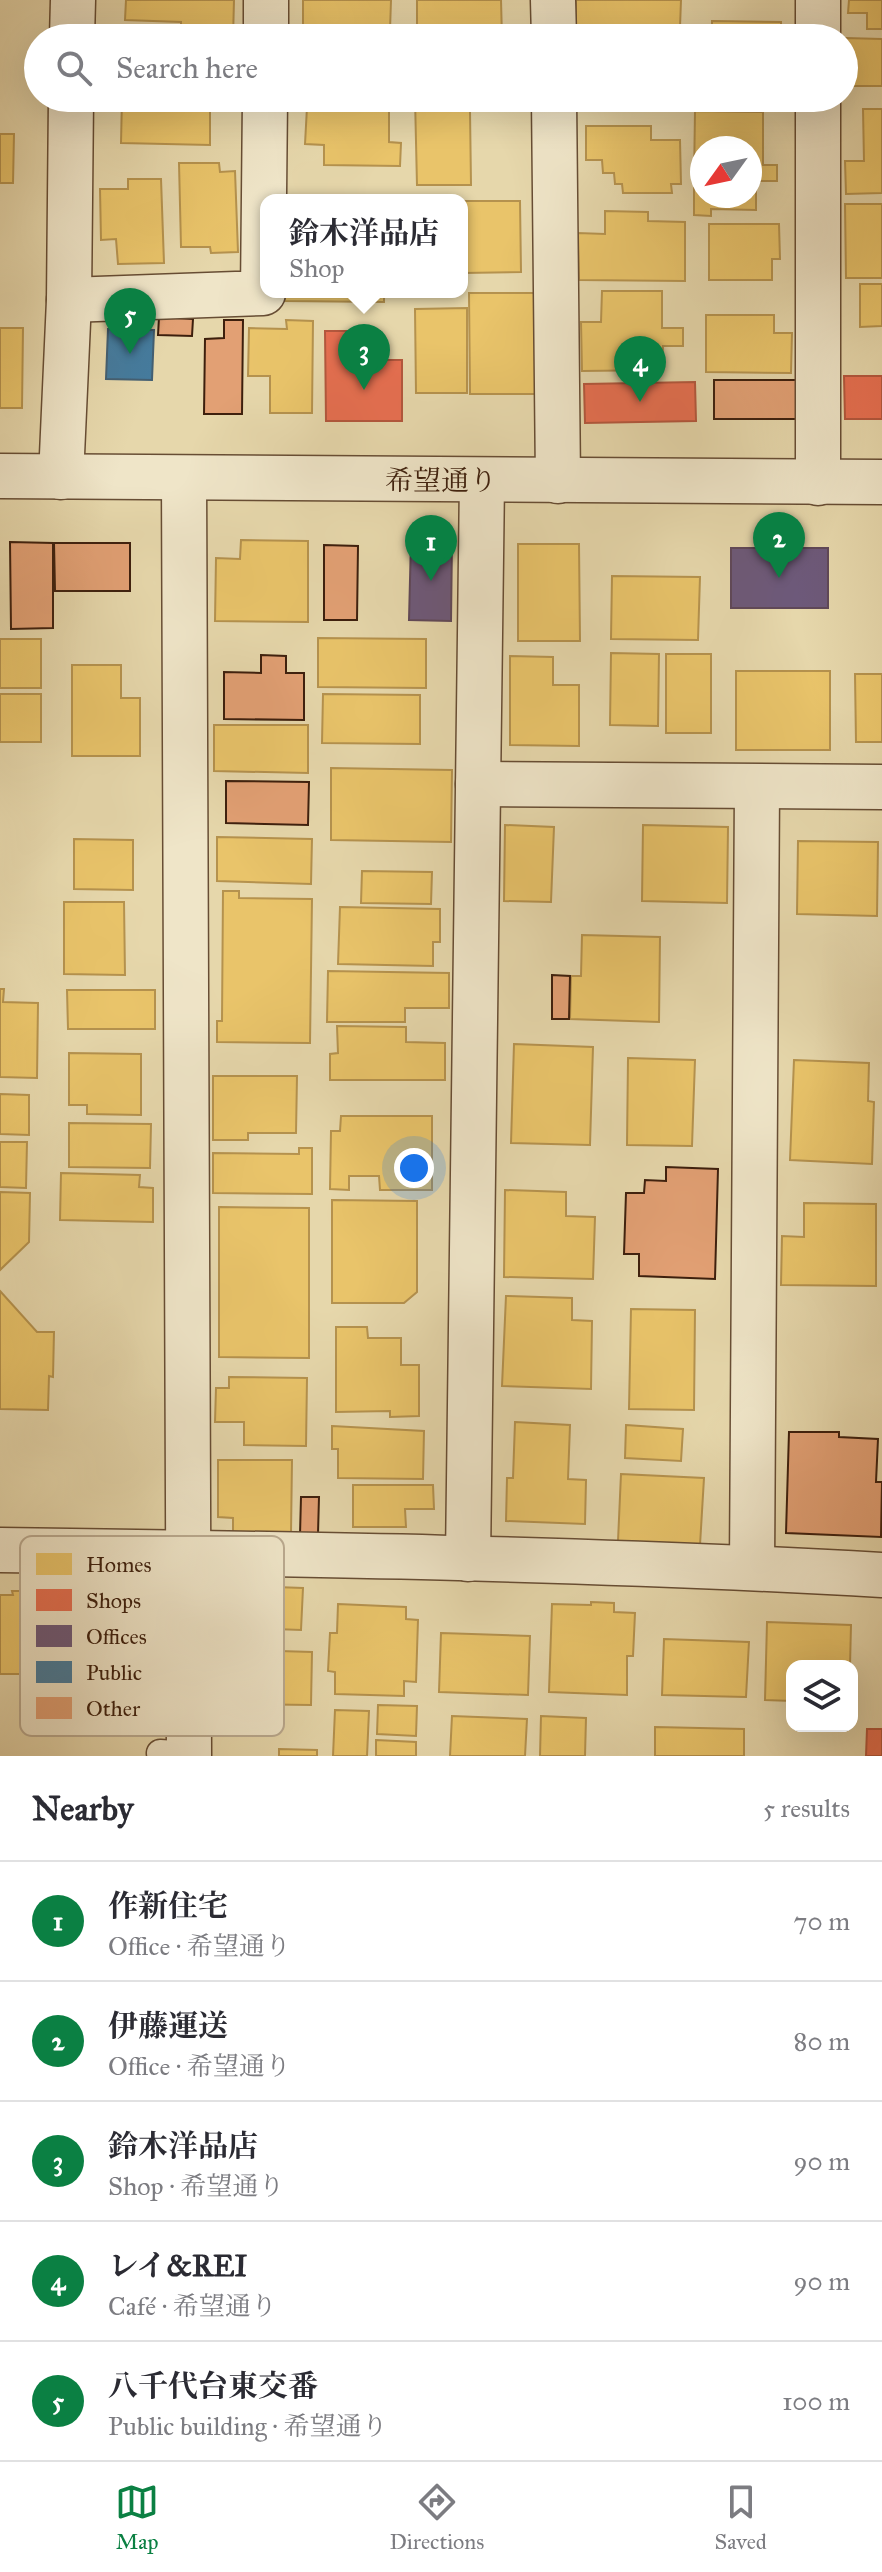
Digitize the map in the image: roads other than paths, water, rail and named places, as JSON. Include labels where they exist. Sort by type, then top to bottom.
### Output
[{"type":"street","points":[[72,24],[73,0]]},
{"type":"street","points":[[266,0],[266,24]]},
{"type":"street","points":[[553,0],[554,24]]},
{"type":"street","points":[[818,0],[818,24]]},
{"type":"street","points":[[61,477],[69,300],[71,112]]},
{"type":"street","points":[[264,194],[265,112]]},
{"type":"street","points":[[554,112],[558,481]]},
{"type":"street","points":[[818,112],[818,483]]},
{"type":"street","points":[[69,300],[260,293]]},
{"type":"street","name":"希望通り","points":[[0,476],[882,482]]},
{"type":"street","points":[[184,478],[176,1482],[184,1536]]},
{"type":"street","points":[[468,1559],[482,480]]},
{"type":"street","points":[[478,784],[882,787]]},
{"type":"street","points":[[752,1567],[757,787]]},
{"type":"street","points":[[284,1554],[752,1567],[882,1575]]},
{"type":"place","name":"八千代台東交番","points":[[130,354]]},
{"type":"place","name":"鈴木洋品店","points":[[364,390]]},
{"type":"place","name":"レイ&REI","points":[[640,402]]},
{"type":"place","name":"伊藤運送","points":[[779,578]]},
{"type":"place","name":"作新住宅","points":[[431,581]]}]
